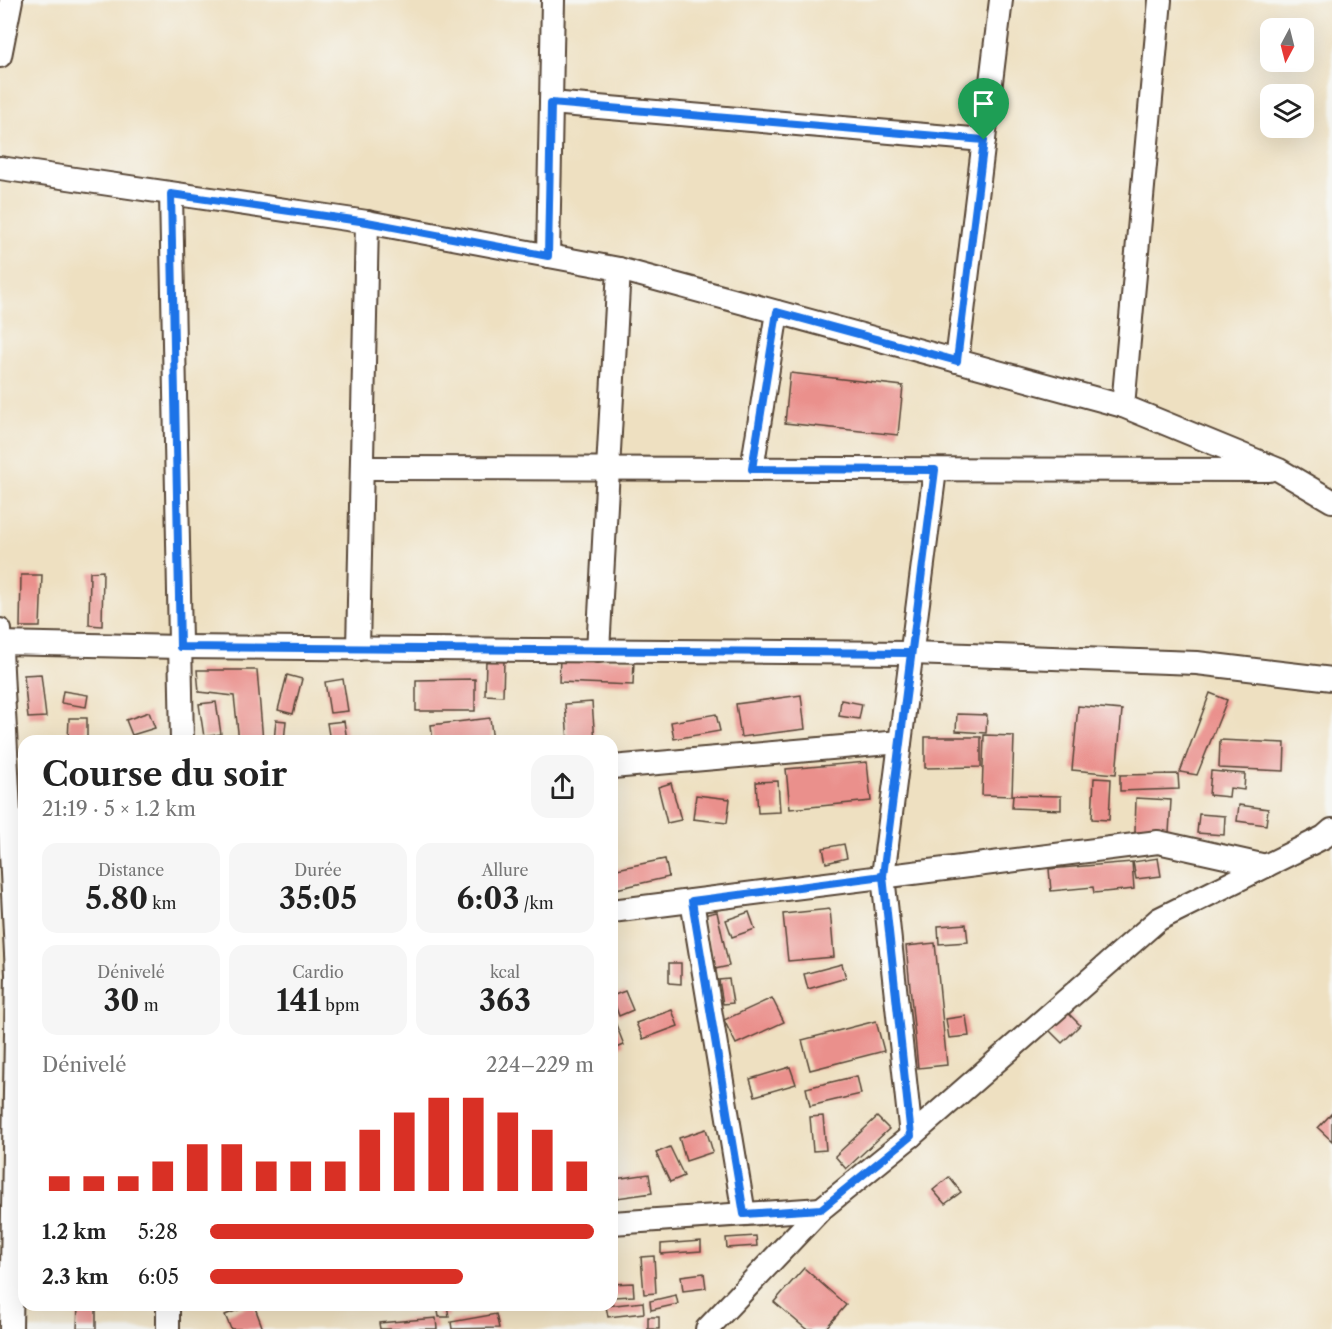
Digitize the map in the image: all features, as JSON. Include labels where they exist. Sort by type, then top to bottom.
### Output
[{"type":"street","points":[[0,57],[11,0]]},
{"type":"street","points":[[548,256],[553,0]]},
{"type":"street","points":[[957,361],[1001,0]]},
{"type":"street","points":[[1123,406],[1160,0]]},
{"type":"street","points":[[551,103],[984,140]]},
{"type":"street","points":[[0,168],[367,222],[619,269],[1123,406],[1280,470],[1332,501]]},
{"type":"street","points":[[171,194],[182,735]]},
{"type":"street","points":[[358,649],[367,222]]},
{"type":"street","points":[[598,651],[619,269]]},
{"type":"street","points":[[752,469],[777,312]]},
{"type":"street","points":[[362,468],[1280,470]]},
{"type":"street","points":[[911,1136],[883,876],[935,470]]},
{"type":"street","points":[[0,629],[4,794],[14,974],[11,1329]]},
{"type":"street","points":[[0,643],[358,649],[911,653],[1197,663],[1332,679]]},
{"type":"street","points":[[618,766],[900,742]]},
{"type":"street","points":[[707,1329],[821,1209],[911,1136],[1159,919],[1324,837],[1332,830]]},
{"type":"street","points":[[618,910],[1158,842],[1266,866]]},
{"type":"street","points":[[692,901],[744,1214]]},
{"type":"street","points":[[618,1222],[821,1209]]},
{"type":"street","points":[[168,1311],[168,1329]]},
{"type":"building","points":[[790,373],[903,386],[898,435],[785,423]]},
{"type":"building","points":[[103,571],[102,626],[89,625],[90,572]]},
{"type":"building","points":[[21,575],[42,575],[40,627],[20,627]]},
{"type":"building","points":[[560,658],[634,660],[633,685],[559,682]]},
{"type":"building","points":[[486,660],[504,660],[503,696],[485,695]]},
{"type":"building","points":[[197,670],[257,670],[262,735],[238,735],[234,696],[199,692]]},
{"type":"building","points":[[41,674],[46,717],[28,718],[24,675]]},
{"type":"building","points":[[287,675],[302,679],[293,714],[278,710]]},
{"type":"building","points":[[343,679],[348,711],[330,713],[325,682]]},
{"type":"building","points":[[475,679],[475,711],[416,711],[416,680]]},
{"type":"building","points":[[63,691],[88,695],[86,707],[61,703]]},
{"type":"building","points":[[1210,693],[1227,700],[1197,775],[1180,772]]},
{"type":"building","points":[[801,695],[805,729],[741,737],[736,704]]},
{"type":"building","points":[[841,700],[862,704],[859,719],[839,716]]},
{"type":"building","points":[[216,702],[221,734],[204,735],[199,704]]},
{"type":"building","points":[[592,702],[595,735],[568,735],[565,704]]},
{"type":"building","points":[[1078,706],[1122,710],[1116,774],[1072,770]]},
{"type":"building","points":[[149,712],[155,728],[132,735],[126,720]]},
{"type":"building","points":[[716,714],[720,731],[674,739],[671,722]]},
{"type":"building","points":[[957,714],[987,715],[986,733],[956,731]]},
{"type":"building","points":[[69,718],[87,718],[87,735],[68,735]]},
{"type":"building","points":[[490,718],[492,735],[432,735],[431,725]]},
{"type":"building","points":[[276,720],[286,721],[285,735],[275,735]]},
{"type":"building","points":[[344,721],[346,735],[329,735],[327,723]]},
{"type":"building","points":[[984,735],[1014,736],[1012,796],[982,795]]},
{"type":"building","points":[[925,737],[981,737],[981,767],[925,768]]},
{"type":"building","points":[[1220,740],[1285,743],[1284,771],[1219,768]]},
{"type":"building","points":[[867,762],[871,801],[790,809],[786,769]]},
{"type":"building","points":[[1211,771],[1245,774],[1244,790],[1230,788],[1229,797],[1209,795]]},
{"type":"building","points":[[1178,774],[1179,789],[1120,791],[1120,775]]},
{"type":"building","points":[[1094,778],[1111,779],[1109,820],[1092,819]]},
{"type":"building","points":[[778,781],[780,812],[758,813],[756,782]]},
{"type":"building","points":[[671,783],[681,820],[667,823],[658,787]]},
{"type":"building","points":[[696,795],[730,799],[727,823],[693,819]]},
{"type":"building","points":[[1013,795],[1061,796],[1061,810],[1012,808]]},
{"type":"building","points":[[1136,798],[1171,800],[1169,833],[1135,832]]},
{"type":"building","points":[[1239,805],[1268,809],[1266,825],[1237,821]]},
{"type":"building","points":[[1199,814],[1225,816],[1224,835],[1197,833]]},
{"type":"building","points":[[844,844],[847,858],[826,863],[823,848]]},
{"type":"building","points":[[1158,858],[1161,876],[1136,879],[1133,862]]},
{"type":"building","points":[[665,859],[669,877],[618,889],[618,869]]},
{"type":"building","points":[[1132,862],[1134,889],[1094,893],[1093,887],[1051,891],[1049,869]]},
{"type":"building","points":[[830,909],[834,957],[788,961],[783,914]]},
{"type":"building","points":[[717,912],[729,966],[715,969],[703,915]]},
{"type":"building","points":[[749,912],[755,929],[732,937],[726,920]]},
{"type":"building","points":[[966,924],[968,942],[939,944],[938,926]]},
{"type":"building","points":[[935,943],[947,1065],[918,1068],[906,946]]},
{"type":"building","points":[[669,963],[681,963],[681,984],[669,983]]},
{"type":"building","points":[[842,964],[846,978],[808,989],[804,974]]},
{"type":"building","points":[[729,979],[733,1003],[723,1004],[719,980]]},
{"type":"building","points":[[625,991],[633,1010],[619,1016],[618,1013],[618,994]]},
{"type":"building","points":[[772,998],[784,1022],[736,1044],[724,1020]]},
{"type":"building","points":[[672,1010],[678,1026],[643,1039],[636,1023]]},
{"type":"building","points":[[1067,1012],[1080,1025],[1062,1043],[1049,1030]]},
{"type":"building","points":[[966,1016],[969,1036],[949,1038],[946,1019]]},
{"type":"building","points":[[876,1021],[884,1051],[810,1070],[802,1040]]},
{"type":"building","points":[[618,1030],[624,1045],[618,1048]]},
{"type":"building","points":[[790,1067],[796,1084],[755,1096],[750,1079]]},
{"type":"building","points":[[857,1076],[861,1094],[810,1106],[806,1088]]},
{"type":"building","points":[[1332,1113],[1332,1141],[1318,1128]]},
{"type":"building","points":[[823,1116],[826,1150],[813,1151],[810,1117]]},
{"type":"building","points":[[877,1117],[889,1129],[846,1169],[835,1156]]},
{"type":"building","points":[[706,1129],[713,1152],[686,1161],[679,1138]]},
{"type":"building","points":[[670,1147],[684,1176],[670,1182],[656,1153]]},
{"type":"building","points":[[649,1174],[652,1193],[618,1198],[618,1179]]},
{"type":"building","points":[[949,1177],[961,1192],[945,1204],[933,1190]]},
{"type":"building","points":[[756,1236],[757,1246],[727,1248],[726,1238]]},
{"type":"building","points":[[701,1241],[701,1251],[661,1254],[661,1244]]},
{"type":"building","points":[[654,1256],[656,1293],[644,1294],[641,1257]]},
{"type":"building","points":[[804,1268],[846,1305],[825,1329],[806,1329],[774,1302]]},
{"type":"building","points":[[704,1273],[706,1288],[683,1291],[681,1276]]},
{"type":"building","points":[[633,1283],[634,1296],[618,1297],[618,1284]]},
{"type":"building","points":[[676,1295],[678,1304],[651,1310],[650,1301]]},
{"type":"building","points":[[643,1302],[644,1313],[608,1317],[607,1311],[618,1311],[618,1305]]},
{"type":"building","points":[[78,1311],[96,1311],[96,1329],[77,1329]]},
{"type":"building","points":[[235,1311],[256,1311],[263,1329],[231,1329],[225,1315]]},
{"type":"building","points":[[438,1311],[448,1311],[449,1317],[439,1317]]},
{"type":"building","points":[[496,1314],[499,1328],[452,1329],[451,1322]]},
{"type":"building","points":[[648,1317],[659,1317],[659,1329],[648,1329]]},
{"type":"building","points":[[436,1318],[437,1329],[380,1329],[379,1323]]},
{"type":"route","points":[[984,140],[551,103],[548,256],[367,222],[171,194],[180,647],[911,653],[883,876],[692,901],[744,1214],[821,1209],[911,1136],[883,876],[935,470],[752,469],[777,312],[957,361],[984,140]]}]
